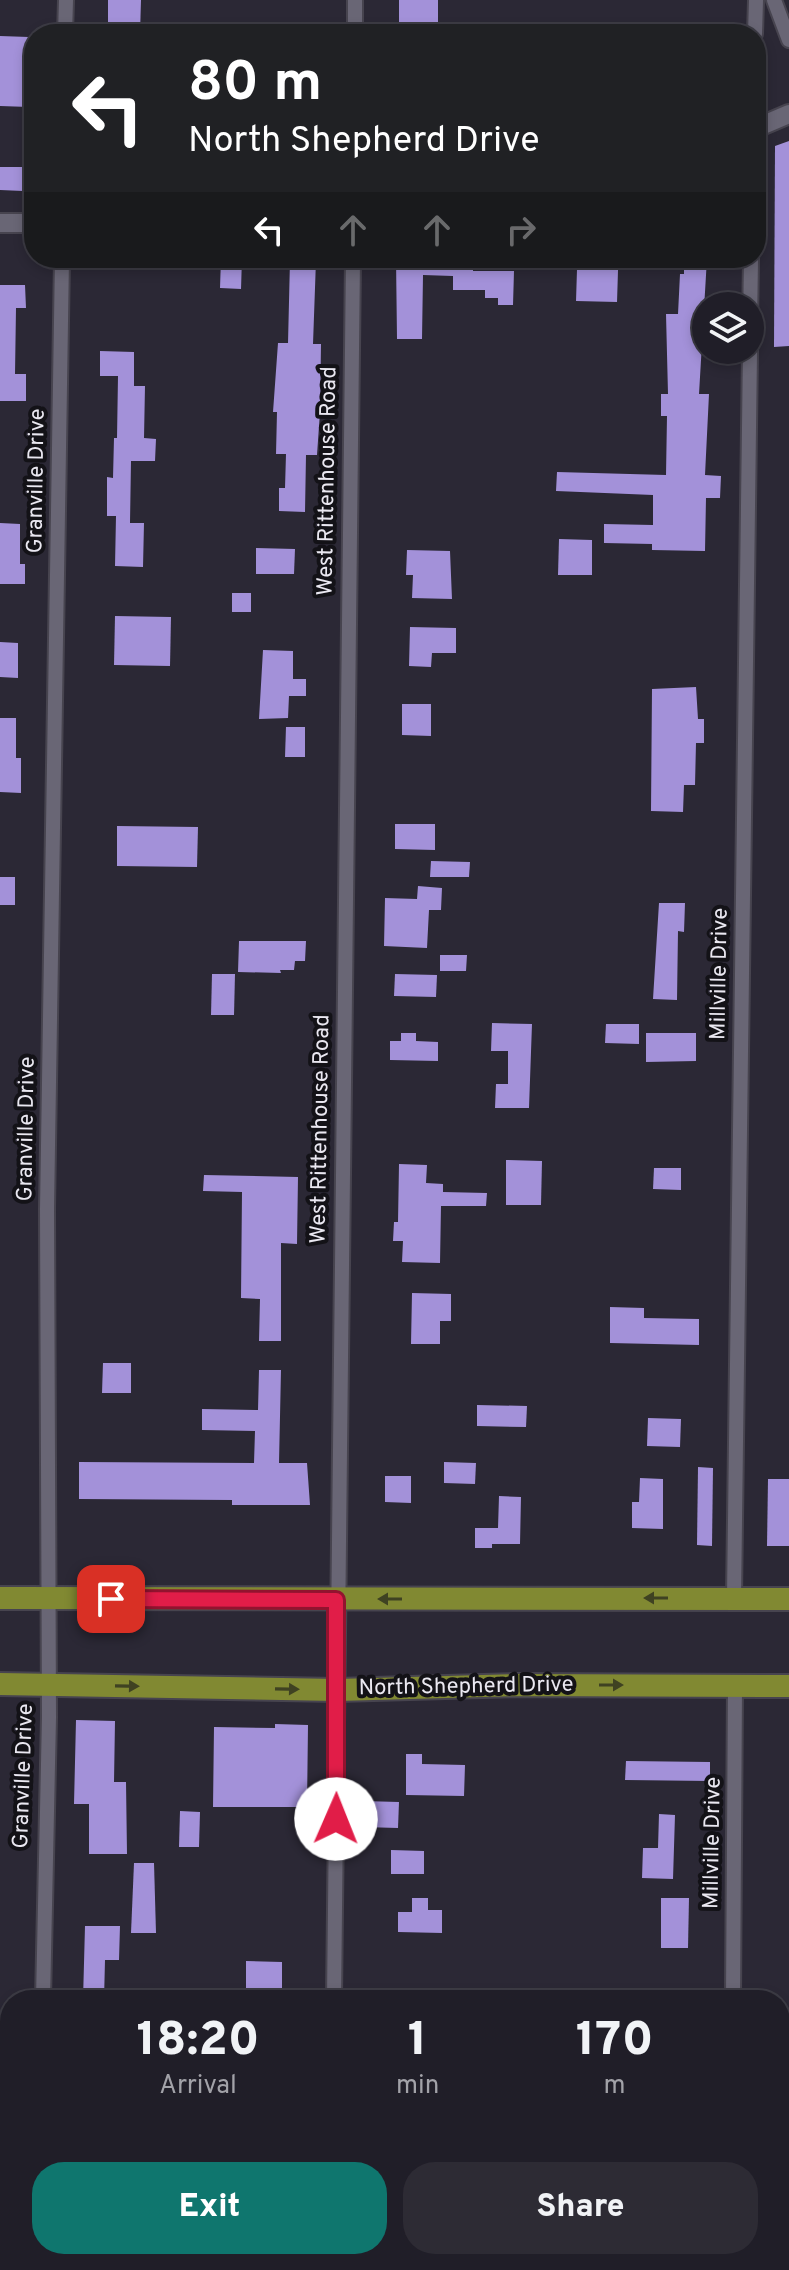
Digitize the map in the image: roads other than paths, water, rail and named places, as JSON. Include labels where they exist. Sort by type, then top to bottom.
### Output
[{"type":"main road","points":[[0,1598],[789,1599]]},
{"type":"main road","name":"North Shepherd Drive","points":[[0,1684],[337,1690],[789,1686]]},
{"type":"street","points":[[65,24],[66,0]]},
{"type":"street","points":[[355,0],[355,24]]},
{"type":"street","points":[[755,24],[756,0]]},
{"type":"street","points":[[774,0],[789,40]]},
{"type":"street","points":[[766,124],[789,114]]},
{"type":"street","points":[[0,223],[24,223]]},
{"type":"street","name":"Granville Drive","points":[[43,1990],[49,1685],[47,1209],[62,268]]},
{"type":"street","name":"West Rittenhouse Road","points":[[334,1990],[353,268]]},
{"type":"street","points":[[750,292],[751,268]]},
{"type":"street","name":"Millville Drive","points":[[734,1598],[750,364]]},
{"type":"street","name":"Millville Drive","points":[[733,1990],[735,1686]]}]
